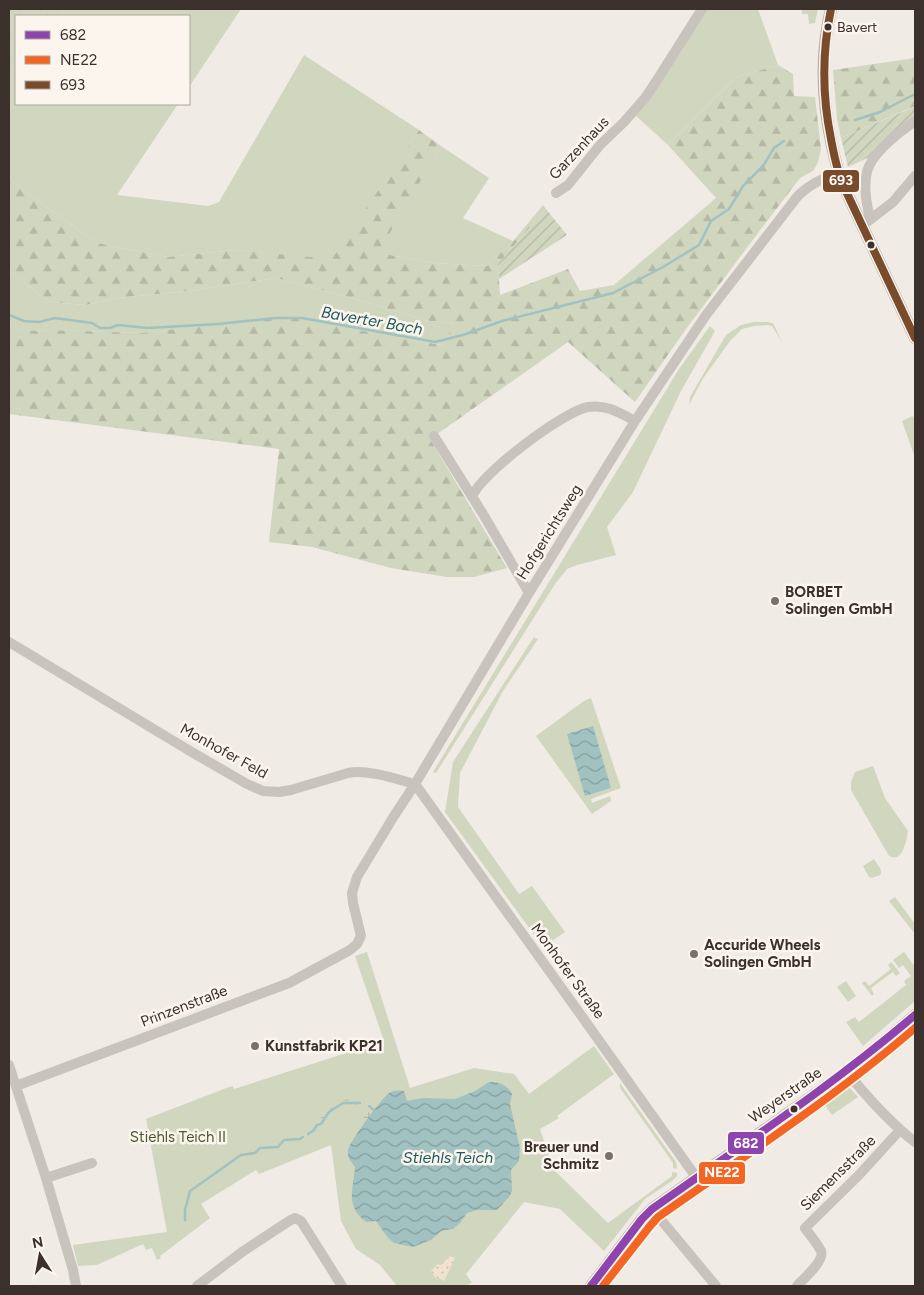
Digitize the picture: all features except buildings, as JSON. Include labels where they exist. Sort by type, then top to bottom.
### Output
[{"type":"main road","points":[[830,9],[825,45],[823,85],[827,121],[838,173],[866,223],[914,330]]},
{"type":"main road","name":"Weyerstraße","points":[[591,1286],[642,1219],[652,1209],[846,1071],[915,1015]]},
{"type":"street","name":"Garzenhaus","points":[[556,194],[568,185],[605,140],[624,122],[653,87],[702,9]]},
{"type":"street","points":[[866,223],[866,179],[869,167],[875,157],[892,139],[915,122]]},
{"type":"street","name":"Hofgerichtsweg","points":[[357,944],[361,936],[353,903],[354,883],[635,421],[706,315],[797,197],[813,184],[838,173]]},
{"type":"street","points":[[866,223],[893,202],[915,176]]},
{"type":"street","points":[[472,497],[477,487],[517,451],[549,426],[582,408],[590,406],[605,407],[615,410],[635,421]]},
{"type":"street","points":[[434,436],[529,593]]},
{"type":"street","name":"Monhofer Feld","points":[[9,642],[190,751],[247,784],[263,791],[279,792],[291,790],[356,772],[415,784]]},
{"type":"street","name":"Monhofer Straße","points":[[415,784],[696,1177]]},
{"type":"street","name":"Prinzenstraße","points":[[16,1086],[290,983],[350,950],[357,944]]},
{"type":"street","points":[[9,1066],[46,1178],[76,1286]]},
{"type":"street","points":[[846,1071],[875,1106],[915,1142]]},
{"type":"street","name":"Siemensstraße","points":[[797,1286],[822,1256],[821,1251],[805,1228],[860,1175],[900,1130]]},
{"type":"street","points":[[46,1178],[92,1163]]},
{"type":"street","points":[[652,1209],[716,1286]]},
{"type":"street","points":[[197,1286],[242,1252],[289,1220],[295,1218],[300,1220],[305,1227],[342,1286]]},
{"type":"green space","points":[[9,9],[65,9],[60,15],[15,15],[15,70],[9,79]]},
{"type":"green space","points":[[65,9],[241,9],[190,86],[190,15],[60,15]]},
{"type":"green space","points":[[707,9],[758,9],[778,65],[735,78],[668,145],[636,116]]},
{"type":"green space","points":[[802,9],[818,9],[815,23],[809,24],[808,14],[802,14]]},
{"type":"green space","points":[[304,55],[419,130],[332,260],[235,250],[168,257],[97,243],[9,180],[9,79],[15,70],[15,105],[177,105],[117,195],[208,206],[219,202]]},
{"type":"green space","points":[[915,58],[915,106],[841,138],[837,119],[833,70]]},
{"type":"green space","points":[[778,65],[793,74],[794,96],[815,97],[821,149],[818,162],[813,171],[800,178],[761,229],[686,329],[635,402],[568,342],[430,439],[507,568],[474,577],[447,577],[391,568],[312,547],[269,542],[279,449],[9,414],[9,323],[23,331],[141,333],[285,317],[441,345],[455,324],[423,320],[366,302],[276,278],[196,290],[118,298],[86,305],[49,302],[9,270],[9,180],[97,243],[168,257],[235,250],[332,259],[419,130],[441,146],[378,253],[435,263],[487,266],[514,240],[543,205],[546,209],[498,264],[500,295],[568,269],[580,291],[614,285],[716,198],[668,145],[735,78]]},
{"type":"green space","points":[[914,107],[915,119],[872,156],[848,167],[841,138]]},
{"type":"green space","points":[[441,146],[489,178],[463,218],[513,241],[487,266],[435,263],[377,253]]},
{"type":"green space","points":[[546,209],[567,235],[499,279],[498,264]]},
{"type":"green space","points":[[9,270],[49,302],[86,305],[118,298],[196,290],[276,278],[366,302],[423,320],[455,324],[442,345],[366,332],[203,327],[141,333],[23,331],[9,323]]},
{"type":"green space","points":[[754,322],[773,323],[782,342],[772,326],[754,326],[742,329],[730,341],[702,380],[689,405],[690,397],[726,335],[741,325]]},
{"type":"green space","points":[[710,326],[715,331],[681,391],[633,492],[607,527],[616,555],[567,569],[555,584],[436,773],[433,772],[679,369]]},
{"type":"green space","points":[[913,416],[915,421],[915,458],[902,421]]},
{"type":"green space","points":[[534,637],[538,639],[503,691],[460,773],[458,807],[519,894],[532,886],[565,932],[543,947],[445,812],[453,762]]},
{"type":"green space","points":[[591,698],[621,788],[591,799],[592,803],[610,796],[611,801],[592,814],[536,736],[584,701]]},
{"type":"green space","points":[[873,766],[885,798],[908,831],[903,849],[896,857],[889,856],[851,790],[851,782],[855,772]]},
{"type":"green space","points":[[874,859],[881,873],[872,878],[869,877],[863,866]]},
{"type":"green space","points":[[895,897],[915,924],[915,934],[889,901]]},
{"type":"green space","name":"Stiehls Teich II","points":[[367,952],[410,1088],[474,1068],[514,1074],[529,1094],[594,1046],[614,1074],[557,1116],[559,1118],[540,1129],[551,1167],[608,1223],[672,1176],[672,1172],[677,1173],[677,1176],[645,1199],[604,1251],[560,1209],[524,1202],[466,1274],[472,1283],[465,1286],[397,1286],[380,1265],[356,1249],[341,1221],[331,1145],[259,1174],[256,1170],[201,1204],[210,1218],[157,1260],[152,1248],[146,1250],[143,1244],[97,1265],[78,1266],[73,1245],[167,1232],[146,1119],[229,1087],[233,1086],[234,1089],[384,1041],[355,956]]},
{"type":"green space","points":[[904,952],[915,967],[915,1001],[863,1046],[846,1022],[855,1017],[859,1022],[906,985],[904,981],[911,976],[903,965],[899,968],[893,960]]},
{"type":"green space","points":[[891,962],[900,973],[896,976],[893,972],[871,988],[874,994],[872,996],[862,983],[865,981],[869,986],[891,969],[888,965]]},
{"type":"green space","points":[[846,981],[856,996],[848,1002],[837,987]]},
{"type":"green space","points":[[620,1083],[676,1162],[677,1169],[673,1168],[673,1163],[620,1088]]},
{"type":"green space","points":[[845,1086],[849,1087],[858,1097],[832,1115],[822,1101]]},
{"type":"green space","points":[[348,1099],[361,1100],[358,1105],[344,1108],[326,1120],[310,1135],[307,1132],[331,1108]]},
{"type":"green space","points":[[370,1105],[376,1109],[365,1121],[362,1115]]},
{"type":"sand","points":[[450,1256],[455,1258],[444,1281],[439,1278],[437,1280],[431,1271]]},
{"type":"water","points":[[593,726],[611,788],[585,796],[567,734]]},
{"type":"water","name":"Stiehls Teich","points":[[489,1082],[502,1084],[512,1093],[510,1104],[520,1148],[519,1161],[511,1170],[512,1191],[509,1197],[497,1210],[477,1210],[467,1213],[453,1229],[441,1231],[431,1240],[413,1247],[394,1243],[376,1221],[366,1222],[355,1209],[352,1190],[355,1167],[348,1155],[348,1150],[354,1138],[366,1120],[392,1091],[404,1091],[407,1101],[423,1098],[455,1099],[475,1091]]},
{"type":"waterway","name":"Baverter Bach","points":[[855,120],[880,112],[915,94]]},
{"type":"waterway","name":"Baverter Bach","points":[[9,315],[24,321],[39,322],[55,318],[92,323],[100,328],[110,328],[118,325],[148,328],[218,324],[275,318],[302,318],[435,342],[463,335],[502,321],[613,293],[663,267],[699,245],[711,221],[729,209],[743,186],[763,166],[774,148],[784,141]]},
{"type":"waterway","points":[[308,1134],[317,1125],[321,1124],[329,1112],[343,1103],[360,1103]]},
{"type":"waterway","points":[[369,1106],[375,1111]]},
{"type":"waterway","points":[[185,1220],[185,1210],[190,1191],[241,1155],[255,1153],[260,1148],[278,1147],[284,1140],[300,1139],[303,1137]]},
{"type":"transit line","name":"693","points":[[831,9],[826,41],[824,74],[828,123],[839,175],[915,338]]},
{"type":"transit line","name":"682","points":[[591,1286],[642,1219],[652,1209],[819,1091],[915,1015]]},
{"type":"transit line","name":"NE22","points":[[603,1286],[658,1217],[821,1102],[915,1028]]},
{"type":"place","name":"Bavert","points":[[828,27]]},
{"type":"place","name":"BORBET Solingen GmbH","points":[[775,601]]},
{"type":"place","name":"Accuride Wheels Solingen GmbH","points":[[694,954]]},
{"type":"place","name":"Kunstfabrik KP21","points":[[255,1046]]},
{"type":"place","name":"Breuer und Schmitz","points":[[609,1156]]}]
